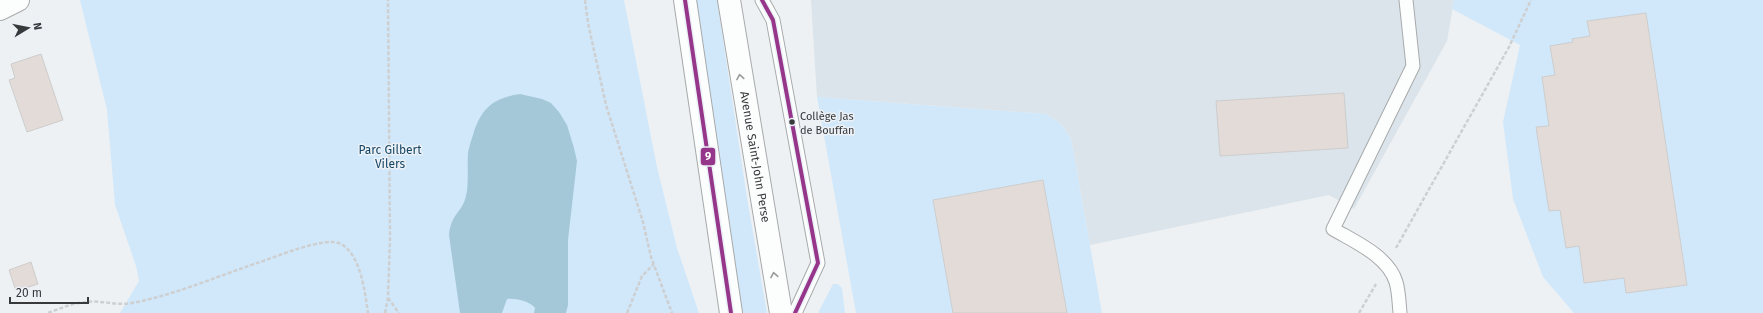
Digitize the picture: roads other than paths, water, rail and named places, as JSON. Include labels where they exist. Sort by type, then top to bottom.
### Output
[{"type":"main road","points":[[0,8],[18,0]]},
{"type":"main road","points":[[685,0],[731,313]]},
{"type":"main road","name":"Avenue Saint-John Perse","points":[[728,0],[781,313]]},
{"type":"lane","points":[[762,0],[773,20],[818,263],[795,313]]},
{"type":"lane","points":[[1400,313],[1396,282],[1386,266],[1370,250],[1333,230],[1413,66],[1406,0]]},
{"type":"place","name":"Collège Jas de Bouffan","points":[[792,122]]},
{"type":"park label","name":"Parc Gilbert Vilers","points":[[390,157]]}]
